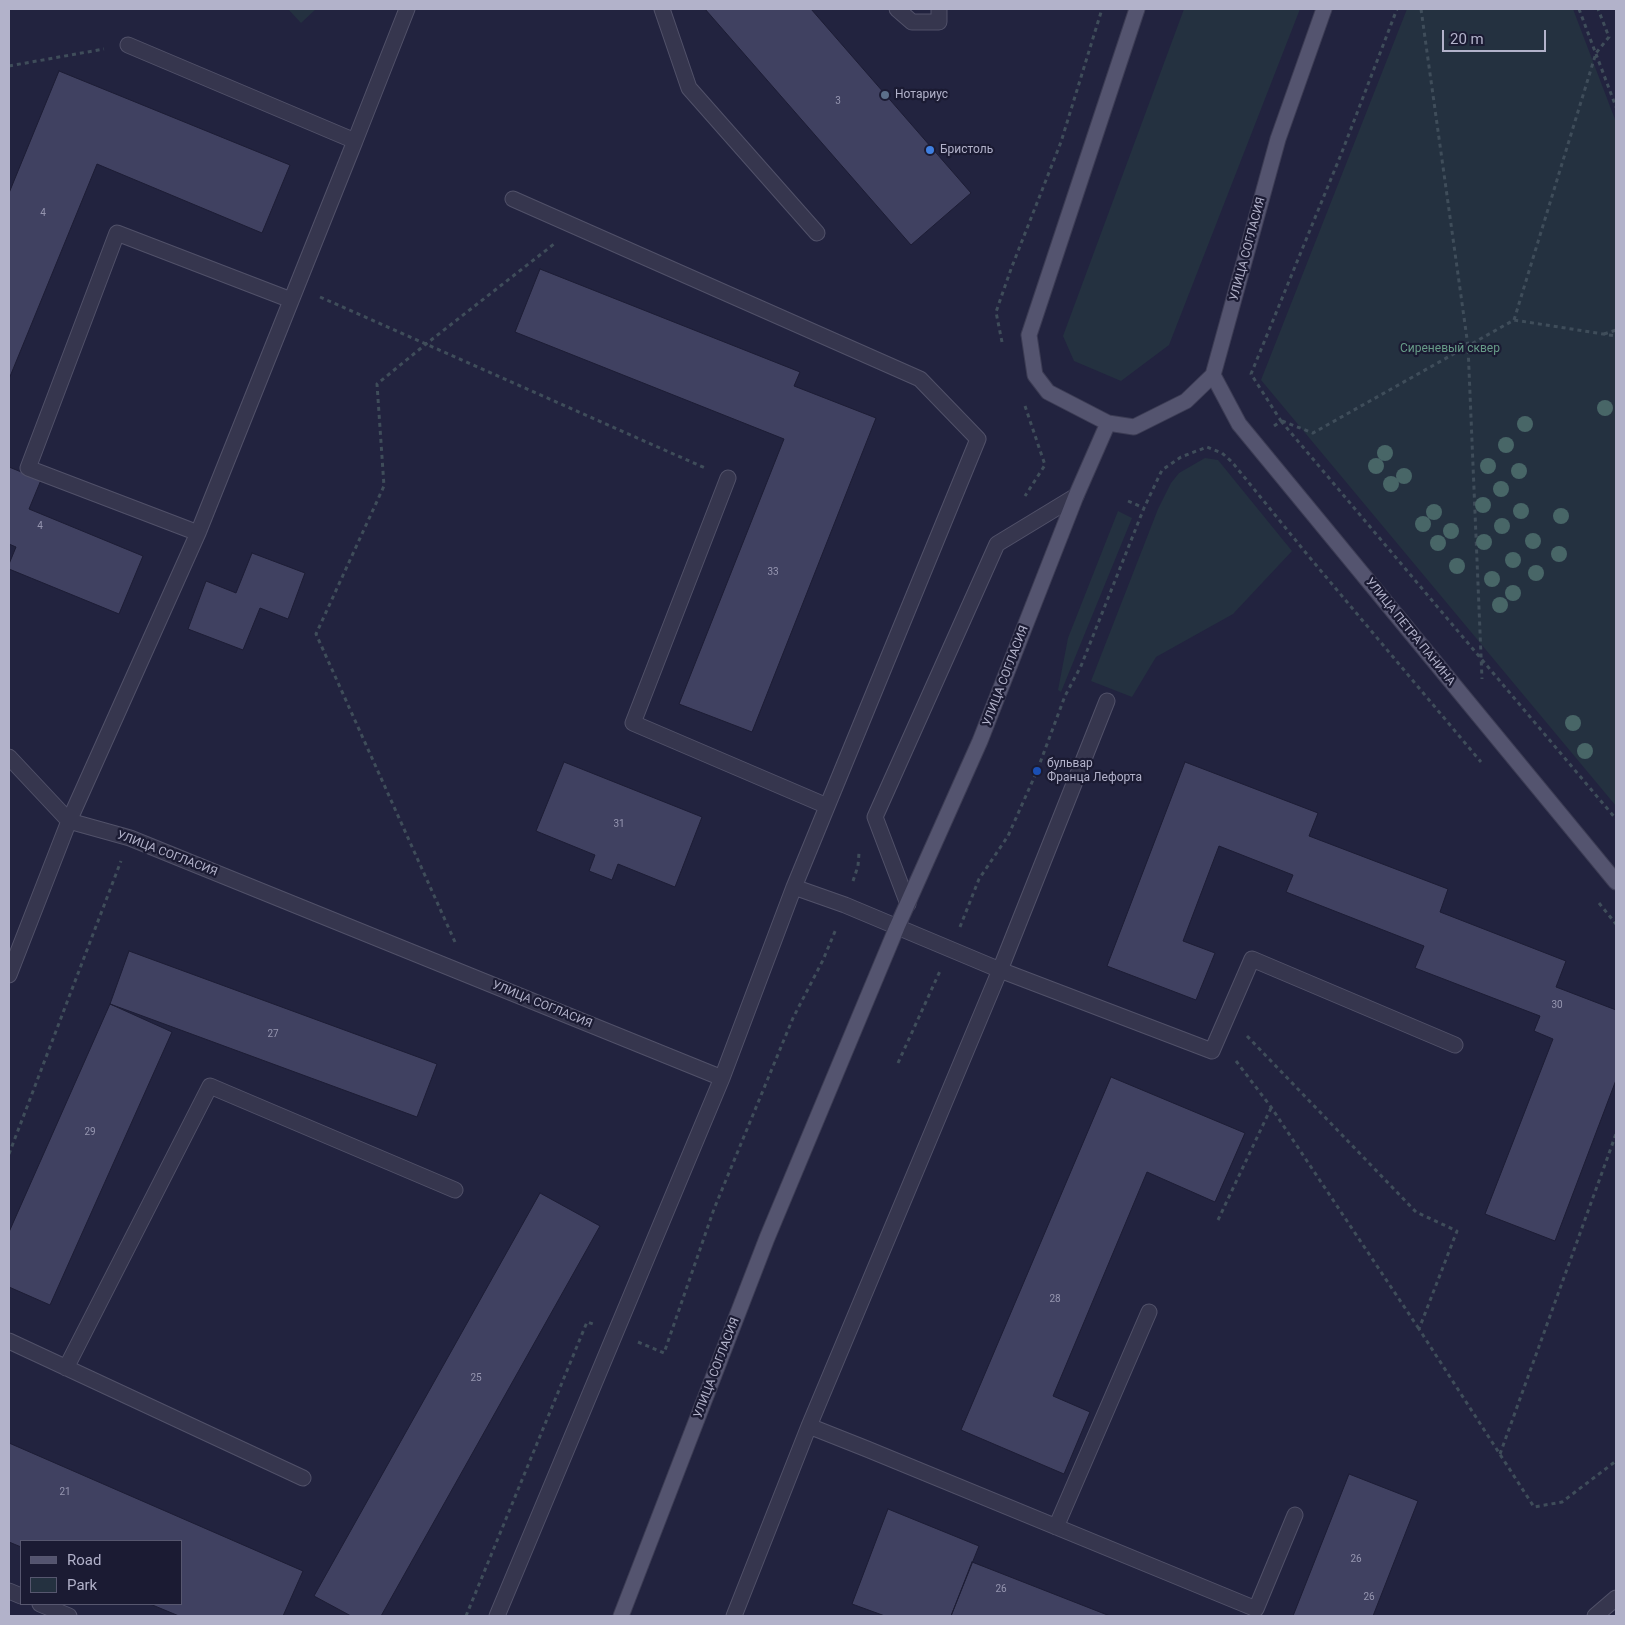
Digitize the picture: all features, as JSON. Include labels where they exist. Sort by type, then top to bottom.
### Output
[{"type":"main road","points":[[1137,9],[1029,335],[1035,375],[1048,392],[1108,423],[1134,427],[1186,401],[1213,375]]},
{"type":"main road","name":"УЛИЦА СОГЛАСИЯ","points":[[1213,375],[1278,139],[1324,9]]},
{"type":"main road","name":"УЛИЦА ПЕТРА ПАНИНА","points":[[1213,375],[1239,424],[1616,882]]},
{"type":"main road","name":"УЛИЦА СОГЛАСИЯ","points":[[621,1616],[767,1238],[897,927],[980,741],[1076,496],[1108,423]]},
{"type":"street","points":[[9,976],[14,948],[198,533],[407,9]]},
{"type":"street","points":[[662,9],[689,88],[818,233]]},
{"type":"street","points":[[897,9],[912,22],[939,22],[939,9]]},
{"type":"street","points":[[128,45],[355,141]]},
{"type":"street","points":[[497,1616],[722,1078],[794,887],[978,439],[920,379],[513,199]]},
{"type":"street","points":[[198,533],[28,468],[117,233],[294,293]]},
{"type":"street","points":[[728,478],[633,723],[827,806]]},
{"type":"street","points":[[908,904],[875,817],[996,544],[1076,496]]},
{"type":"street","points":[[734,1616],[809,1426],[1000,970],[1107,702]]},
{"type":"street","points":[[9,757],[69,821]]},
{"type":"street","name":"УЛИЦА СОГЛАСИЯ","points":[[69,821],[130,838],[722,1078]]},
{"type":"street","points":[[794,887],[845,905],[1000,970],[1212,1051],[1252,959],[1455,1045]]},
{"type":"street","points":[[66,1368],[210,1086],[455,1190]]},
{"type":"street","points":[[1056,1527],[1149,1312]]},
{"type":"street","points":[[9,1341],[303,1478]]},
{"type":"street","points":[[809,1426],[868,1448],[1256,1609],[1295,1515]]},
{"type":"street","points":[[1595,1616],[1616,1598]]},
{"type":"street","points":[[42,1605],[69,1616]]},
{"type":"path","points":[[1397,9],[1342,152],[1251,374],[1281,421],[1616,819]]},
{"type":"path","points":[[1421,9],[1468,346],[1484,722]]},
{"type":"path","points":[[1579,9],[1616,107]]},
{"type":"path","points":[[1514,320],[1596,53],[1608,37],[1598,9]]},
{"type":"path","points":[[9,66],[128,45]]},
{"type":"path","points":[[470,976],[316,634],[384,486],[377,384],[576,227]]},
{"type":"path","points":[[294,293],[426,344],[728,478]]},
{"type":"path","points":[[1281,421],[1313,433],[1514,320],[1616,336]]},
{"type":"path","points":[[1604,334],[1616,330]]},
{"type":"path","points":[[1254,442],[1281,421]]},
{"type":"path","points":[[898,1063],[979,880],[1008,836],[1037,771],[1065,696],[1081,666],[1144,508],[1162,470],[1181,457],[1207,448],[1222,453],[1232,462],[1312,561],[1483,765]]},
{"type":"path","points":[[1128,501],[1144,508]]},
{"type":"path","points":[[9,1154],[130,838]]},
{"type":"path","points":[[1597,901],[1616,924]]},
{"type":"path","points":[[1227,1016],[1416,1212],[1457,1232],[1419,1328]]},
{"type":"path","points":[[1218,1037],[1271,1108],[1419,1328],[1534,1507],[1562,1502],[1616,1461]]},
{"type":"path","points":[[1218,1220],[1271,1108]]},
{"type":"path","points":[[1500,1454],[1616,1134]]},
{"type":"path","points":[[466,1616],[587,1322]]},
{"type":"green space","points":[[288,9],[316,9],[301,23]]},
{"type":"green space","points":[[1184,9],[1300,9],[1169,345],[1121,381],[1074,361],[1063,336]]},
{"type":"green space","name":"Сиреневый сквер","points":[[1407,9],[1573,9],[1616,122],[1616,806],[1261,380]]},
{"type":"green space","points":[[1205,458],[1218,460],[1292,551],[1233,614],[1156,657],[1132,697],[1091,681],[1158,509],[1171,483],[1179,473]]},
{"type":"green space","points":[[1118,511],[1132,518],[1061,692],[1058,690],[1068,638]]},
{"type":"building","points":[[705,9],[811,9],[971,193],[911,245]]},
{"type":"building","points":[[59,71],[290,165],[262,233],[97,164],[9,379],[9,193]]},
{"type":"building","points":[[540,269],[800,372],[794,386],[876,418],[752,732],[679,704],[784,439],[515,332]]},
{"type":"building","points":[[9,467],[41,480],[29,509],[143,556],[119,614],[9,569],[9,564],[16,547],[9,544]]},
{"type":"building","points":[[252,553],[305,573],[288,619],[260,608],[243,650],[188,629],[206,581],[236,593]]},
{"type":"building","points":[[564,762],[702,817],[675,887],[618,864],[612,880],[589,871],[595,855],[536,831]]},
{"type":"building","points":[[1185,762],[1318,813],[1309,836],[1448,889],[1440,912],[1566,961],[1556,987],[1616,1010],[1616,1080],[1555,1241],[1485,1214],[1553,1039],[1534,1031],[1540,1016],[1415,968],[1424,946],[1286,892],[1293,875],[1219,846],[1183,941],[1215,953],[1196,1000],[1107,966]]},
{"type":"building","points":[[129,951],[437,1064],[417,1117],[110,1004]]},
{"type":"building","points":[[110,1004],[172,1032],[50,1305],[9,1287],[9,1232]]},
{"type":"building","points":[[1111,1077],[1245,1133],[1215,1202],[1147,1172],[1053,1396],[1090,1412],[1064,1474],[961,1430]]},
{"type":"building","points":[[540,1193],[600,1226],[381,1616],[351,1616],[314,1596]]},
{"type":"building","points":[[9,1443],[303,1571],[283,1616],[179,1616],[152,1605],[182,1605],[182,1540],[20,1540],[20,1547],[9,1542]]},
{"type":"building","points":[[1349,1474],[1418,1501],[1373,1616],[1293,1616]]},
{"type":"building","points":[[888,1509],[979,1546],[951,1616],[885,1616],[852,1604]]},
{"type":"building","points":[[972,1562],[1110,1616],[951,1616]]},
{"type":"place","name":"Нотариус","points":[[885,95]]},
{"type":"place","name":"Бристоль","points":[[930,150]]},
{"type":"place","name":"бульвар Франца Лефорта","points":[[1037,771]]}]
